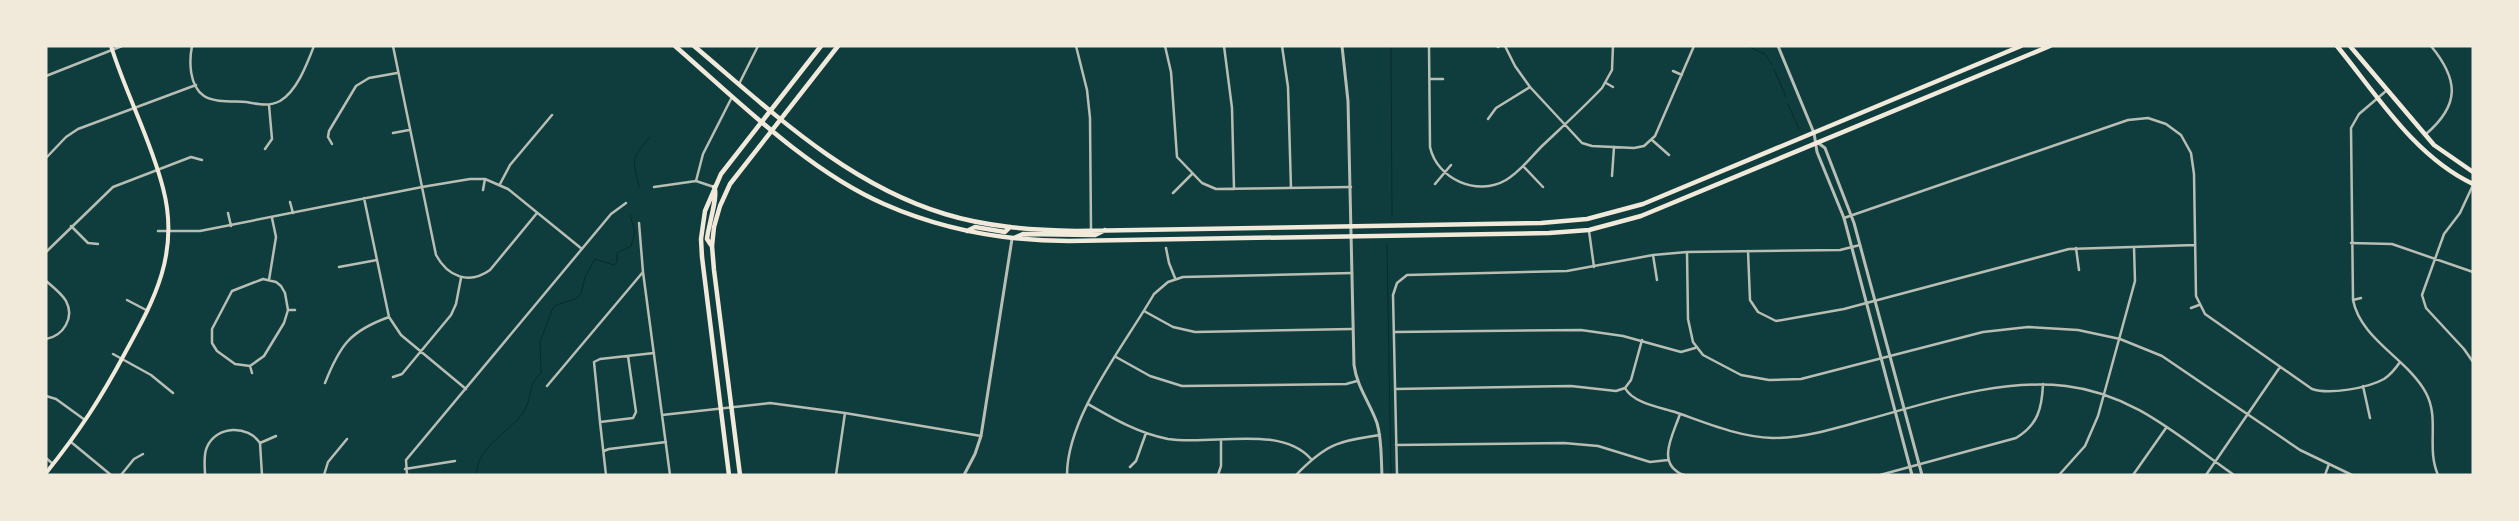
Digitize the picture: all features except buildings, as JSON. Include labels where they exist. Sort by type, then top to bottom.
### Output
[{"type":"main road","points":[[675,46],[762,121],[817,165],[878,201],[914,216],[967,231],[1012,239],[1069,241],[1549,233],[1589,230],[1641,216],[2050,46]]},
{"type":"main road","points":[[694,46],[826,155],[885,190],[943,214],[1010,227],[1091,230],[1540,222],[1594,217],[1643,204],[2022,46]]},
{"type":"main road","points":[[729,475],[701,239],[705,211],[714,186],[730,161],[821,46]]},
{"type":"main road","points":[[740,475],[712,246],[716,217],[730,184],[838,46]]},
{"type":"main road","points":[[2337,46],[2421,147],[2449,171],[2473,184]]},
{"type":"main road","points":[[2350,46],[2424,136],[2452,160],[2473,172]]},
{"type":"main road","points":[[46,473],[87,420],[148,311],[162,278],[168,231],[166,199],[157,169],[112,48]]},
{"type":"main road","points":[[712,246],[707,239],[710,214],[716,196],[714,186]]},
{"type":"main road","points":[[967,231],[975,227],[1005,232],[1010,227]]},
{"type":"main road","points":[[1012,239],[1023,234],[1095,235],[1106,230]]},
{"type":"main road","points":[[708,306],[720,315]]},
{"type":"street","points":[[46,76],[112,48],[122,46]]},
{"type":"street","points":[[192,46],[189,64],[196,85],[204,96],[214,99],[269,105],[281,100],[291,90],[314,46]]},
{"type":"street","points":[[393,46],[397,73],[436,255],[445,269],[462,278],[473,278],[490,270],[537,213]]},
{"type":"street","points":[[739,84],[758,46]]},
{"type":"street","points":[[1076,46],[1088,102],[1091,230]]},
{"type":"street","points":[[1165,46],[1172,80],[1176,151],[1179,161],[1192,174],[1211,188],[1351,187]]},
{"type":"street","points":[[1224,46],[1232,108],[1234,188]]},
{"type":"street","points":[[1282,46],[1290,116],[1291,188]]},
{"type":"street","points":[[1342,46],[1348,101],[1354,365],[1357,381],[1380,435],[1382,475]]},
{"type":"street","points":[[1429,46],[1430,147],[1435,161],[1444,172],[1456,181],[1488,186],[1506,180],[1522,166],[1606,82],[1613,63],[1613,46]]},
{"type":"street","points":[[1505,46],[1530,86],[1579,140],[1585,144],[1614,147],[1639,147],[1652,140],[1694,46]]},
{"type":"street","points":[[1778,46],[1814,133],[1817,142],[1817,152],[1844,218],[1912,475]]},
{"type":"street","points":[[2424,136],[2446,112],[2453,88],[2449,71],[2431,46]]},
{"type":"street","points":[[1673,71],[1682,75]]},
{"type":"street","points":[[332,144],[328,137],[329,131],[356,86],[369,78],[397,73]]},
{"type":"street","points":[[1430,79],[1443,79]]},
{"type":"street","points":[[1606,82],[1614,87]]},
{"type":"street","points":[[46,158],[74,132],[196,85]]},
{"type":"street","points":[[1488,119],[1496,108],[1530,86]]},
{"type":"street","points":[[2386,91],[2355,119],[2351,128],[2353,300],[2363,324],[2419,382],[2429,400],[2434,420],[2431,450],[2438,475]]},
{"type":"street","points":[[696,181],[703,154],[732,95]]},
{"type":"street","points":[[265,150],[272,139],[269,105]]},
{"type":"street","points":[[500,184],[510,165],[552,115]]},
{"type":"street","points":[[1844,218],[2128,120],[2148,118],[2175,130],[2191,152],[2194,174],[2196,286],[2199,305],[2211,318],[2312,389],[2320,392],[2363,386],[2384,379],[2400,362]]},
{"type":"street","points":[[393,133],[410,130]]},
{"type":"street","points":[[1652,140],[1669,155]]},
{"type":"street","points":[[1817,142],[1825,148],[1852,215],[1922,475]]},
{"type":"street","points":[[1612,176],[1614,147]]},
{"type":"street","points":[[46,252],[112,187],[192,157],[202,160]]},
{"type":"street","points":[[1435,184],[1451,165]]},
{"type":"street","points":[[1522,166],[1544,187]]},
{"type":"street","points":[[1173,193],[1192,174]]},
{"type":"street","points":[[158,231],[200,231],[231,226],[422,186],[470,178],[485,179],[500,184],[582,249]]},
{"type":"street","points":[[483,190],[485,179]]},
{"type":"street","points":[[654,187],[696,181],[714,186]]},
{"type":"street","points":[[2473,184],[2460,213],[2444,234],[2422,295],[2423,302],[2473,362]]},
{"type":"street","points":[[1833,190],[1841,187]]},
{"type":"street","points":[[364,198],[389,317],[401,335],[466,389]]},
{"type":"street","points":[[290,202],[292,213]]},
{"type":"street","points":[[406,475],[406,460],[611,214],[626,204]]},
{"type":"street","points":[[228,213],[231,226]]},
{"type":"street","points":[[269,280],[276,237],[272,218]]},
{"type":"street","points":[[639,223],[643,272],[670,475]]},
{"type":"street","points":[[71,226],[88,243],[98,244]]},
{"type":"street","points":[[1589,230],[1594,267]]},
{"type":"street","points":[[964,475],[975,454],[981,436],[1012,239]]},
{"type":"street","points":[[2351,243],[2392,244],[2473,272]]},
{"type":"street","points":[[1397,475],[1393,294],[1399,280],[1407,275],[1567,271],[1653,255],[1687,252],[1840,250],[1860,245]]},
{"type":"street","points":[[1748,251],[1750,300],[1758,312],[1770,320],[1784,320],[1807,314],[1835,311],[2076,248],[2195,245]]},
{"type":"street","points":[[2059,475],[2085,446],[2095,427],[2135,281],[2134,246]]},
{"type":"street","points":[[1166,248],[1175,278]]},
{"type":"street","points":[[2076,248],[2079,270]]},
{"type":"street","points":[[1687,252],[1688,319],[1695,348],[1703,356],[1730,370],[1768,380],[1801,378],[1962,336],[2010,328],[2050,328],[2084,332],[2120,339],[2162,356],[2308,455],[2352,475]]},
{"type":"street","points":[[1653,255],[1657,280]]},
{"type":"street","points":[[339,268],[377,260]]},
{"type":"street","points":[[547,386],[643,272]]},
{"type":"street","points":[[1067,475],[1072,438],[1088,404],[1157,290],[1175,278],[1352,274]]},
{"type":"street","points":[[393,378],[402,374],[452,315],[462,278]]},
{"type":"street","points":[[263,279],[269,280],[281,286],[285,293],[288,310],[284,323],[264,356],[250,366],[235,364],[217,352],[211,336],[232,291],[263,279]]},
{"type":"street","points":[[46,281],[64,299],[68,308],[66,324],[56,336],[46,339]]},
{"type":"street","points":[[2353,300],[2361,298]]},
{"type":"street","points":[[128,300],[148,311]]},
{"type":"street","points":[[2191,308],[2199,305]]},
{"type":"street","points":[[288,310],[295,310]]},
{"type":"street","points":[[1144,310],[1181,330],[1202,332],[1352,329]]},
{"type":"street","points":[[325,383],[336,357],[349,339],[368,325],[389,317]]},
{"type":"street","points":[[1394,332],[1561,329],[1601,332],[1642,340],[1681,352],[1695,348]]},
{"type":"street","points":[[1395,389],[1571,386],[1612,391],[1625,388],[1631,380],[1642,340]]},
{"type":"street","points":[[606,475],[594,362],[600,359],[654,353]]},
{"type":"street","points":[[113,354],[151,375],[173,393]]},
{"type":"street","points":[[600,422],[633,418],[636,412],[628,356]]},
{"type":"street","points":[[1116,357],[1154,378],[1188,386],[1346,384],[1357,381]]},
{"type":"street","points":[[250,366],[252,373]]},
{"type":"street","points":[[2206,475],[2280,367]]},
{"type":"street","points":[[1625,388],[1637,398],[1680,414],[1739,433],[1772,438],[1815,434],[1990,388],[2042,384],[2104,393],[2129,403],[2234,475]]},
{"type":"street","points":[[1880,475],[2009,440],[2024,434],[2039,415],[2042,407],[2042,384]]},
{"type":"street","points":[[2363,386],[2370,418]]},
{"type":"street","points":[[46,396],[56,399],[87,420]]},
{"type":"street","points":[[662,415],[770,403],[845,413],[981,436]]},
{"type":"street","points":[[1088,404],[1124,425],[1146,433],[1180,440],[1280,440],[1301,449],[1311,459]]},
{"type":"street","points":[[836,475],[845,413]]},
{"type":"street","points":[[1680,414],[1669,447],[1668,460],[1672,468],[1684,475]]},
{"type":"street","points":[[2133,475],[2166,428]]},
{"type":"street","points":[[205,475],[204,453],[209,443],[217,434],[235,430],[249,432],[260,443],[262,475]]},
{"type":"street","points":[[1130,467],[1136,461],[1146,433]]},
{"type":"street","points":[[1296,475],[1311,459],[1340,442],[1380,435]]},
{"type":"street","points":[[260,443],[276,436]]},
{"type":"street","points":[[324,475],[328,462],[347,439]]},
{"type":"street","points":[[1218,475],[1221,470],[1221,441]]},
{"type":"street","points":[[71,442],[111,475]]},
{"type":"street","points":[[604,451],[666,442]]},
{"type":"street","points":[[1396,445],[1564,442],[1598,446],[1650,462],[1668,460]]},
{"type":"street","points":[[121,475],[134,459],[143,454]]},
{"type":"street","points":[[46,458],[53,464]]},
{"type":"street","points":[[405,469],[455,461]]},
{"type":"street","points":[[2325,475],[2329,464]]},
{"type":"waterway","points":[[1391,46],[1392,216]]},
{"type":"waterway","points":[[1747,46],[1765,54],[1772,65]]},
{"type":"waterway","points":[[718,57],[720,53]]},
{"type":"waterway","points":[[1774,69],[1786,97]]},
{"type":"waterway","points":[[1788,104],[1799,129]]},
{"type":"waterway","points":[[639,187],[635,170],[636,155],[650,137]]},
{"type":"waterway","points":[[477,475],[481,456],[524,411],[534,381],[541,373],[540,342],[552,310],[556,305],[575,299],[581,294],[585,277],[595,259],[614,265],[617,262],[617,253],[631,246],[635,232],[630,215]]},
{"type":"waterway","points":[[1387,246],[1391,475]]}]
